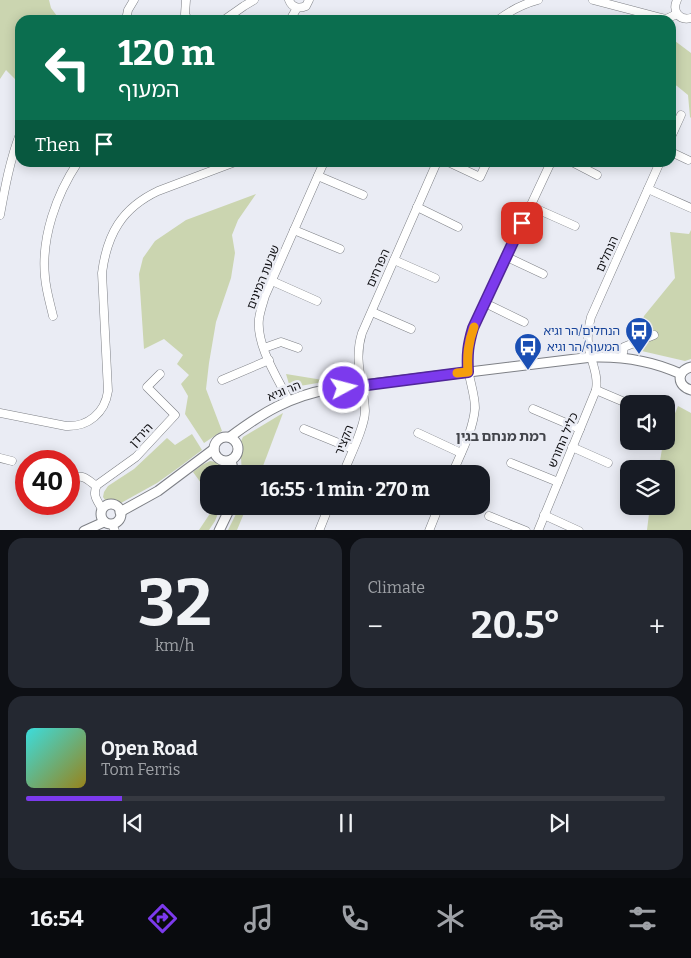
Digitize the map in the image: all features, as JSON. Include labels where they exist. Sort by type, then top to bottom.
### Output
[{"type":"street","points":[[127,15],[134,0]]},
{"type":"street","points":[[186,0],[186,15]]},
{"type":"street","points":[[231,15],[254,0]]},
{"type":"street","points":[[289,0],[297,8],[306,6],[310,0]]},
{"type":"street","points":[[505,15],[524,4],[538,0]]},
{"type":"street","points":[[593,0],[650,15]]},
{"type":"street","points":[[678,0],[675,6],[677,14],[684,19],[691,18]]},
{"type":"street","points":[[293,15],[297,8]]},
{"type":"street","points":[[676,126],[681,115]]},
{"type":"street","points":[[0,215],[15,146]]},
{"type":"street","points":[[676,154],[688,160]]},
{"type":"street","points":[[53,316],[45,278],[46,242],[51,220],[75,167]]},
{"type":"street","points":[[0,412],[66,426],[85,424],[96,416],[107,399],[108,391],[102,273],[104,256],[113,232],[129,211],[149,195],[223,167]]},
{"type":"street","name":"שבעת המינים","points":[[289,401],[261,341],[259,319],[261,307],[322,167]]},
{"type":"street","name":"הפרחים","points":[[361,385],[358,355],[359,344],[435,167]]},
{"type":"street","points":[[459,167],[480,177],[485,167]]},
{"type":"street","points":[[456,465],[471,429],[475,408],[468,372],[467,355],[473,328],[549,167]]},
{"type":"street","points":[[582,167],[597,175]]},
{"type":"street","name":"הנחלים","points":[[591,357],[588,340],[591,317],[658,167]]},
{"type":"street","points":[[318,176],[363,195]]},
{"type":"street","points":[[648,189],[691,208]]},
{"type":"street","points":[[530,206],[575,226]]},
{"type":"street","points":[[417,207],[458,226]]},
{"type":"street","points":[[294,230],[340,249]]},
{"type":"street","points":[[506,256],[543,274]]},
{"type":"street","points":[[394,260],[435,278]]},
{"type":"street","points":[[272,282],[317,301]]},
{"type":"street","points":[[485,303],[524,322]]},
{"type":"street","points":[[372,312],[411,329]]},
{"type":"street","points":[[622,358],[624,347],[654,335]]},
{"type":"street","points":[[264,348],[280,342],[298,348]]},
{"type":"street","name":"הר וגיא","points":[[230,437],[263,413],[306,394],[322,390],[591,357],[622,358],[658,365],[681,374]]},
{"type":"street","name":"כליל החורש","points":[[538,530],[596,390],[596,375],[591,357]]},
{"type":"street","points":[[222,380],[269,360]]},
{"type":"street","points":[[691,367],[681,374],[680,382],[685,388],[691,390]]},
{"type":"street","name":"הירדן","points":[[96,486],[136,457],[175,415],[147,387],[160,374]]},
{"type":"street","name":"הקציר","points":[[347,465],[362,428],[365,413],[361,385]]},
{"type":"street","points":[[596,390],[620,400]]},
{"type":"street","points":[[533,409],[580,429]]},
{"type":"street","points":[[304,429],[353,449]]},
{"type":"street","points":[[418,433],[461,453]]},
{"type":"street","points":[[225,436],[230,437],[236,441],[238,449],[236,456],[230,460],[221,460],[215,454],[215,443],[225,436]]},
{"type":"street","points":[[572,448],[608,463]]},
{"type":"street","points":[[120,512],[162,488],[214,450]]},
{"type":"street","points":[[0,458],[12,461]]},
{"type":"street","points":[[230,460],[231,465]]},
{"type":"street","points":[[511,463],[558,482]]},
{"type":"street","points":[[80,476],[96,486],[94,496],[102,509],[101,516],[110,525]]},
{"type":"street","points":[[84,530],[110,525],[120,517],[118,508],[112,504],[102,509]]},
{"type":"street","points":[[219,530],[226,515]]},
{"type":"street","points":[[319,530],[325,515]]},
{"type":"street","points":[[429,530],[435,515]]},
{"type":"street","points":[[544,515],[579,530]]},
{"type":"street","points":[[489,516],[526,530]]},
{"type":"green space","points":[[0,0],[49,0],[51,8],[56,15],[15,15],[15,79],[6,70],[0,79]]},
{"type":"green space","points":[[676,42],[691,53],[691,118],[688,95],[677,86]]},
{"type":"green space","points":[[256,194],[238,220],[232,235],[235,253],[231,278],[216,322],[209,363],[206,389],[222,431],[204,443],[185,414],[188,396],[181,384],[189,375],[177,364],[183,355],[164,339],[144,349],[139,274],[143,258],[155,241],[186,220]]},
{"type":"green space","points":[[691,230],[691,359],[685,361],[633,349],[644,316],[675,278],[670,232],[689,234]]},
{"type":"green space","points":[[286,374],[329,381],[294,387],[289,384]]},
{"type":"green space","points":[[678,406],[691,413],[691,530],[647,530],[649,515],[675,515],[675,460],[660,460],[662,450],[675,450],[675,413]]},
{"type":"green space","points":[[283,413],[263,465],[241,465],[240,443],[243,437]]},
{"type":"green space","points":[[192,434],[202,450],[157,483],[121,503],[107,503],[103,497],[108,486],[134,469],[167,438],[175,445]]},
{"type":"green space","points":[[210,461],[221,465],[202,465]]},
{"type":"green space","points":[[200,467],[200,482],[193,472]]},
{"type":"green space","points":[[209,515],[217,515],[209,530],[199,530]]},
{"type":"green space","points":[[236,515],[243,515],[237,530],[228,530]]},
{"type":"slow traffic","points":[[457,373],[468,372],[467,355],[474,327]]},
{"type":"place","name":"הנחלים/הר וגיא","points":[[639,355]]},
{"type":"place","name":"המעוף/הר וגיא","points":[[528,371]]},
{"type":"district","name":"רמת מנחם בגין","points":[[501,436]]},
{"type":"route","points":[[344,388],[468,372],[467,355],[473,328],[522,223]]}]
